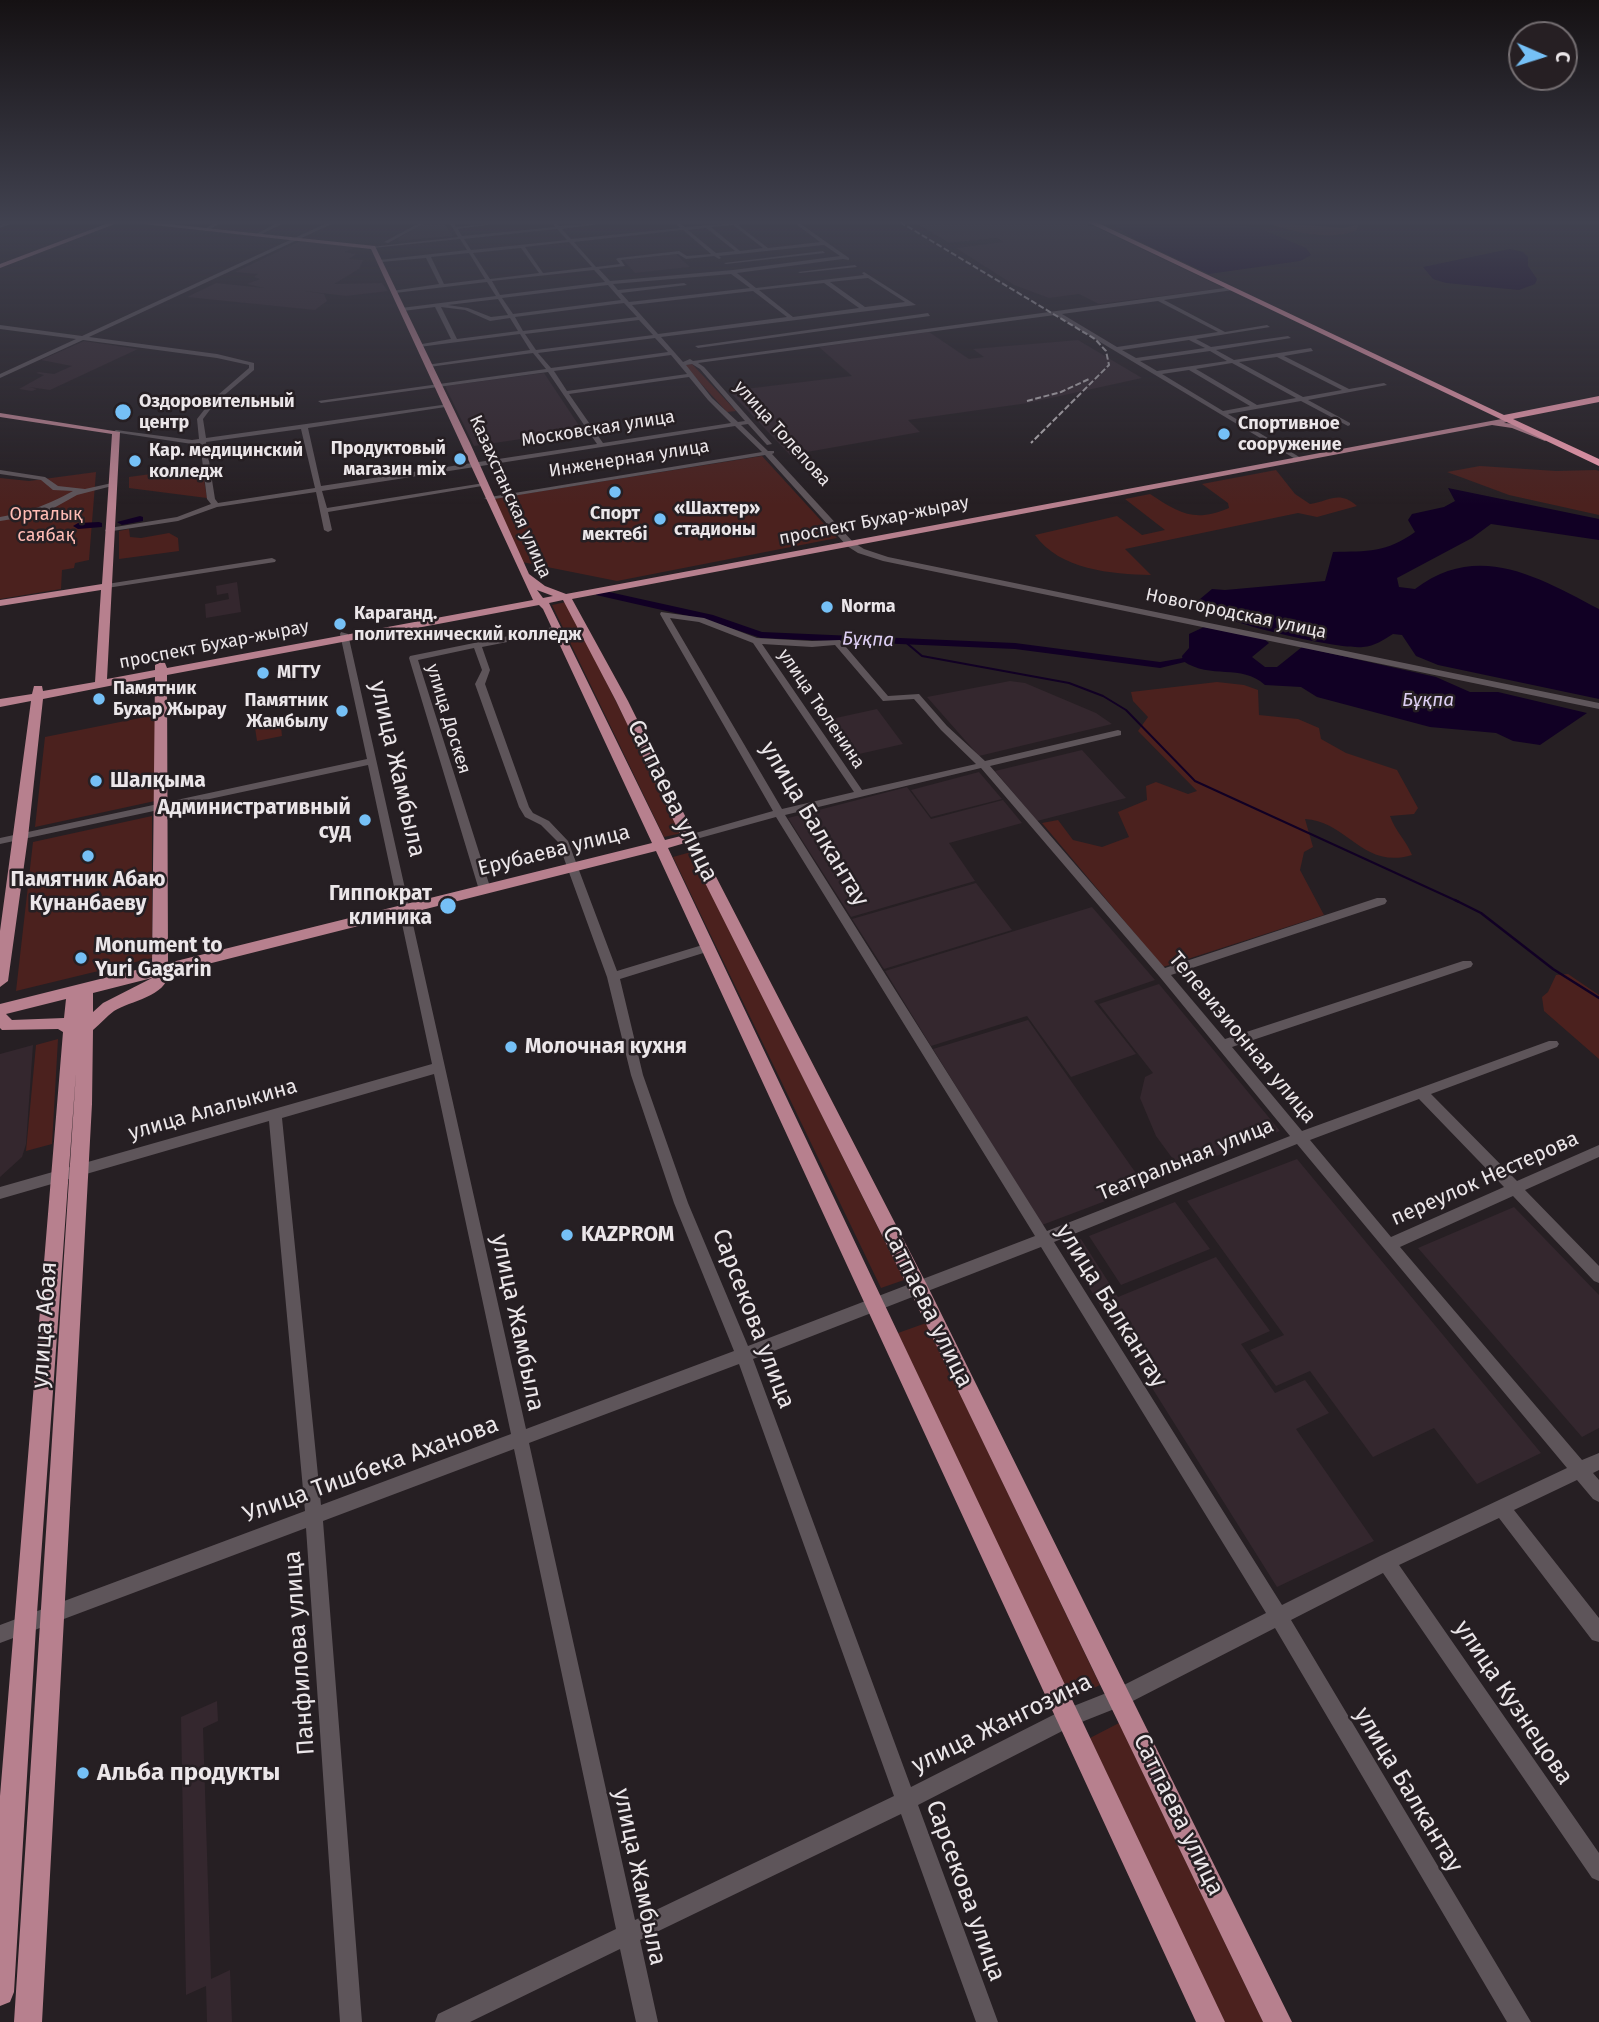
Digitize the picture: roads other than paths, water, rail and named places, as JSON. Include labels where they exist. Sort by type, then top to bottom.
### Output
[{"type":"highway","points":[[1289,316],[1599,463]]},
{"type":"highway","points":[[1504,419],[1599,400]]},
{"type":"highway","points":[[1469,401],[1496,411],[1532,414]]},
{"type":"highway","points":[[1532,414],[1528,424],[1551,440]]},
{"type":"main road","name":"Казахстанская улица","points":[[406,316],[449,406],[488,498],[538,600]]},
{"type":"main road","points":[[1469,401],[1485,413],[1485,417],[1478,424]]},
{"type":"main road","points":[[0,415],[116,432],[101,680]]},
{"type":"main road","name":"проспект Бухар-жырау","points":[[0,703],[37,692],[1504,419]]},
{"type":"main road","points":[[1478,424],[1513,426],[1551,440]]},
{"type":"main road","points":[[526,575],[541,587],[562,595]]},
{"type":"main road","points":[[0,603],[107,586]]},
{"type":"main road","name":"Сатпаева улица","points":[[562,595],[622,701],[919,1289],[1278,2022]]},
{"type":"main road","name":"Сатпаева улица","points":[[538,600],[548,608],[709,947],[1211,2022]]},
{"type":"main road","points":[[77,1029],[109,1007],[155,985],[161,971],[161,669]]},
{"type":"main road","points":[[0,981],[21,837],[37,692]]},
{"type":"main road","name":"проспект Бухар-жырау","points":[[0,695],[37,692]]},
{"type":"main road","name":"Ерубаева улица","points":[[0,1010],[689,838]]},
{"type":"main road","points":[[77,1029],[79,991]]},
{"type":"main road","points":[[0,1018],[8,1026],[60,1023],[77,1029]]},
{"type":"main road","name":"улица Абая","points":[[28,2022],[84,1104],[77,1029]]},
{"type":"main road","name":"улица Абая","points":[[0,1992],[58,1176],[77,1029]]},
{"type":"street","points":[[0,376],[132,316]]},
{"type":"street","points":[[443,316],[455,341]]},
{"type":"street","points":[[484,316],[490,319],[510,316]]},
{"type":"street","points":[[513,316],[533,350],[550,370],[601,445]]},
{"type":"street","points":[[532,321],[541,316]]},
{"type":"street","points":[[429,365],[804,316]]},
{"type":"street","points":[[698,346],[918,316]]},
{"type":"street","points":[[930,316],[943,326]]},
{"type":"street","points":[[321,401],[550,370],[679,359],[1020,316]]},
{"type":"street","points":[[1062,316],[1297,458]]},
{"type":"street","points":[[1192,316],[1225,334]]},
{"type":"street","points":[[419,345],[523,329],[640,317]]},
{"type":"street","name":"улица Толепова","points":[[640,317],[679,359],[689,375],[852,541]]},
{"type":"street","points":[[791,318],[818,341]]},
{"type":"street","points":[[694,362],[943,326]]},
{"type":"street","points":[[0,327],[231,358],[253,364],[253,369],[203,413],[200,422],[211,499],[216,505]]},
{"type":"street","points":[[1116,349],[1267,327]]},
{"type":"street","points":[[1191,338],[1348,424]]},
{"type":"street","points":[[1134,360],[1288,338]]},
{"type":"street","points":[[1156,373],[1311,350]]},
{"type":"street","points":[[1278,355],[1348,391]]},
{"type":"street","name":"улица Толепова","points":[[679,359],[694,362],[702,368],[852,541]]},
{"type":"street","points":[[1190,368],[1256,407]]},
{"type":"street","points":[[564,393],[689,375]]},
{"type":"street","points":[[1221,413],[1384,385]]},
{"type":"street","name":"Казахстанская улица","points":[[116,432],[186,442],[201,441],[449,406]]},
{"type":"street","name":"Московская улица","points":[[109,530],[178,519],[216,505],[749,422]]},
{"type":"street","points":[[304,426],[328,530]]},
{"type":"street","name":"Инженерная улица","points":[[488,498],[775,451]]},
{"type":"street","points":[[0,472],[43,478],[56,488],[85,490]]},
{"type":"street","points":[[0,519],[29,514],[85,490],[112,485]]},
{"type":"street","points":[[323,511],[484,485]]},
{"type":"street","name":"Новогородская улица","points":[[852,541],[868,552],[904,562],[1599,706]]},
{"type":"street","points":[[107,586],[272,560]]},
{"type":"street","points":[[664,614],[701,620],[756,641],[812,644],[837,642]]},
{"type":"street","name":"улица Балкантау","points":[[664,614],[779,813],[1278,1615],[1520,2022]]},
{"type":"street","name":"улица Доскея","points":[[485,890],[413,658],[558,629]]},
{"type":"street","name":"улица Жамбыла","points":[[344,636],[406,909],[437,1068],[647,2022]]},
{"type":"street","name":"улица Тюленина","points":[[756,641],[860,794]]},
{"type":"street","name":"Телевизионная улица","points":[[837,642],[886,699],[916,696],[981,766],[990,772],[1163,973],[1599,1493]]},
{"type":"street","name":"Сарсекова улица","points":[[477,646],[485,670],[480,684],[524,807],[529,815],[545,823],[564,841],[613,977],[637,1074],[681,1203],[743,1354],[987,2022]]},
{"type":"street","name":"Ерубаева улица","points":[[689,838],[779,813],[1118,733]]},
{"type":"street","points":[[0,841],[373,761]]},
{"type":"street","points":[[1163,973],[1381,901]]},
{"type":"street","points":[[613,977],[709,947]]},
{"type":"street","points":[[1223,1045],[1467,964]]},
{"type":"street","name":"Театральная улица","points":[[876,1304],[1301,1138],[1553,1044]]},
{"type":"street","name":"улица Алалыкина","points":[[0,1193],[437,1068]]},
{"type":"street","points":[[1423,1094],[1599,1276]]},
{"type":"street","name":"Панфилова улица","points":[[275,1114],[314,1516],[351,2022]]},
{"type":"street","name":"переулок Нестерова","points":[[1389,1245],[1599,1151]]},
{"type":"street","name":"Улица Тишбека Аханова","points":[[0,1634],[876,1304]]},
{"type":"street","name":"улица Жангозина","points":[[446,2022],[905,1801],[1068,1718],[1120,1697],[1278,1615],[1599,1461]]},
{"type":"street","points":[[1502,1508],[1599,1633]]},
{"type":"street","name":"улица Кузнецова","points":[[1387,1562],[1599,1871]]},
{"type":"water","points":[[1448,488],[1599,519],[1599,540],[1491,524],[1472,538],[1397,578],[1399,587],[1415,589],[1438,575],[1462,567],[1508,569],[1531,576],[1599,609],[1599,699],[1438,665],[1416,656],[1402,635],[1393,634],[1363,647],[1328,644],[1224,618],[1194,604],[1212,589],[1325,581],[1333,552],[1376,550],[1405,539],[1415,532],[1408,520],[1412,514],[1444,507],[1455,501]]},
{"type":"water","name":"Бұқпа","points":[[1204,627],[1264,639],[1269,643],[1252,657],[1265,667],[1277,667],[1302,647],[1436,677],[1470,692],[1498,692],[1587,713],[1540,745],[1513,741],[1496,733],[1430,727],[1317,697],[1301,687],[1265,685],[1246,675],[1194,667],[1183,661],[1182,656],[1189,648],[1189,634]]},
{"type":"waterway","points":[[122,522],[140,519]]},
{"type":"waterway","points":[[78,526],[99,525]]},
{"type":"waterway","name":"Бұқпа","points":[[600,593],[709,617],[761,635],[1015,646],[1160,665],[1183,661]]},
{"type":"waterway","points":[[903,640],[922,656],[1069,683],[1103,696],[1126,710],[1195,781],[1459,902]]},
{"type":"waterway","points":[[1455,900],[1459,902]]},
{"type":"waterway","points":[[1459,902],[1481,913],[1553,969],[1599,998]]},
{"type":"railway","points":[[1031,443],[1109,365],[1106,351],[1095,339],[1057,316]]},
{"type":"railway","points":[[1027,401],[1061,392],[1089,379]]},
{"type":"place","name":"Оздоровительный центр","points":[[123,412]]},
{"type":"place","name":"Спортивное сооружение","points":[[1224,434]]},
{"type":"place","name":"Продуктовый магазин mix","points":[[460,459]]},
{"type":"place","name":"Кар. медицинский колледж","points":[[135,461]]},
{"type":"place","name":"Спорт мектебі","points":[[615,492]]},
{"type":"place","name":"«Шахтер» стадионы","points":[[660,519]]},
{"type":"place","name":"Norma","points":[[827,607]]},
{"type":"place","name":"Караганд. политехнический колледж","points":[[340,624]]},
{"type":"place","name":"МГТУ","points":[[263,673]]},
{"type":"place","name":"Памятник Бухар Жырау","points":[[99,699]]},
{"type":"place","name":"Памятник Жамбылу","points":[[342,711]]},
{"type":"place","name":"Шалқыма","points":[[96,781]]},
{"type":"place","name":"Административный суд","points":[[365,820]]},
{"type":"place","name":"Памятник Абаю Кунанбаеву","points":[[88,856]]},
{"type":"place","name":"Гиппократ клиника","points":[[448,906]]},
{"type":"place","name":"Monument to Yuri Gagarin","points":[[81,958]]},
{"type":"place","name":"Молочная кухня","points":[[511,1047]]},
{"type":"place","name":"KAZPROM","points":[[567,1235]]},
{"type":"place","name":"Альба продукты","points":[[83,1773]]},
{"type":"park label","name":"Орталық саябақ","points":[[46,525]]}]
